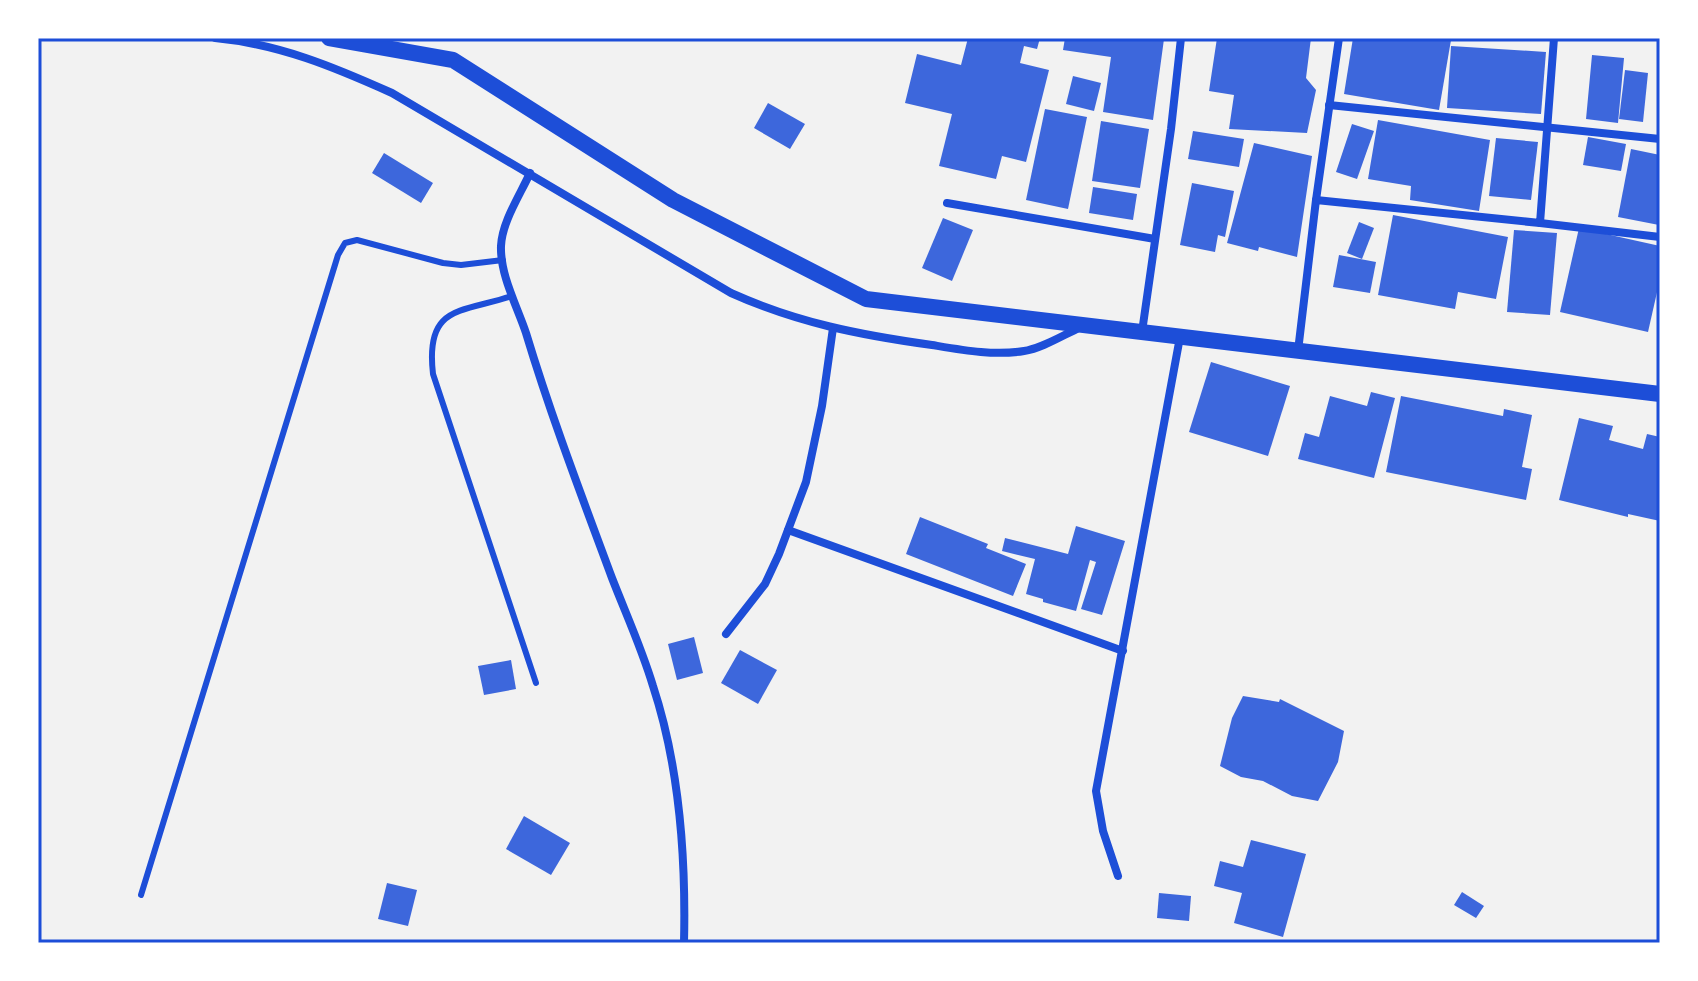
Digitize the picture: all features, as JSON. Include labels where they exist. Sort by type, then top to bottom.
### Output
[{"type":"main road","points":[[329,38],[453,60],[673,200],[866,299],[1660,394]]},
{"type":"street","points":[[215,38],[254,42],[341,69],[392,93],[731,293],[767,309],[833,328],[908,342],[998,353],[1028,350],[1085,325]]},
{"type":"street","points":[[1142,332],[1181,38]]},
{"type":"street","points":[[1298,351],[1339,38]]},
{"type":"street","points":[[1540,223],[1554,38]]},
{"type":"street","points":[[1329,105],[1660,139]]},
{"type":"street","points":[[530,173],[504,234],[501,246],[503,260],[550,415],[654,686],[670,752],[678,810],[684,943]]},
{"type":"street","points":[[1316,200],[1660,237]]},
{"type":"street","points":[[947,203],[1155,239]]},
{"type":"street","points":[[726,634],[765,584],[806,482],[833,328]]},
{"type":"street","points":[[1118,876],[1103,831],[1096,791],[1180,337]]},
{"type":"street","points":[[788,530],[1123,651]]},
{"type":"lane","points":[[141,895],[338,255],[345,243],[357,240],[443,263],[461,265],[503,260]]},
{"type":"lane","points":[[512,296],[451,313],[440,322],[432,340],[431,359],[433,374],[536,683]]},
{"type":"building","points":[[968,38],[1040,38],[1037,49],[1024,46],[1020,63],[1049,70],[1026,162],[1002,156],[996,179],[939,166],[952,114],[905,103],[917,54],[961,65]]},
{"type":"building","points":[[1065,38],[1164,39],[1153,120],[1103,112],[1111,57],[1063,50]]},
{"type":"building","points":[[1217,38],[1311,38],[1306,78],[1316,90],[1307,133],[1229,129],[1234,95],[1209,91]]},
{"type":"building","points":[[1353,38],[1451,40],[1439,110],[1344,94]]},
{"type":"building","points":[[1451,46],[1546,52],[1541,114],[1447,108]]},
{"type":"building","points":[[1592,55],[1624,58],[1618,123],[1586,119]]},
{"type":"building","points":[[1625,70],[1648,73],[1643,122],[1619,119]]},
{"type":"building","points":[[1073,76],[1101,83],[1094,111],[1066,104]]},
{"type":"building","points":[[768,103],[805,124],[790,149],[754,128]]},
{"type":"building","points":[[1045,109],[1087,117],[1068,209],[1026,200]]},
{"type":"building","points":[[1378,120],[1490,140],[1479,211],[1410,200],[1411,186],[1368,179]]},
{"type":"building","points":[[1101,121],[1149,129],[1140,188],[1092,181]]},
{"type":"building","points":[[1352,124],[1374,131],[1357,179],[1336,172]]},
{"type":"building","points":[[1193,131],[1244,139],[1239,167],[1188,159]]},
{"type":"building","points":[[1588,137],[1626,144],[1621,171],[1583,165]]},
{"type":"building","points":[[1496,138],[1538,142],[1531,200],[1489,196]]},
{"type":"building","points":[[1254,143],[1312,156],[1297,257],[1227,243]]},
{"type":"building","points":[[1631,149],[1660,155],[1659,225],[1618,217]]},
{"type":"building","points":[[384,153],[433,183],[421,203],[372,173]]},
{"type":"building","points":[[1192,183],[1234,191],[1225,237],[1218,235],[1215,252],[1180,245]]},
{"type":"building","points":[[1093,187],[1137,194],[1133,220],[1089,213]]},
{"type":"building","points":[[1393,215],[1508,237],[1496,299],[1458,292],[1455,309],[1378,295]]},
{"type":"building","points":[[943,218],[973,230],[952,281],[922,268]]},
{"type":"building","points":[[1359,222],[1374,228],[1362,259],[1347,253]]},
{"type":"building","points":[[1579,228],[1660,246],[1660,279],[1648,332],[1560,312]]},
{"type":"building","points":[[1514,230],[1557,233],[1550,315],[1507,312]]},
{"type":"building","points":[[1339,255],[1376,262],[1370,293],[1333,287]]},
{"type":"building","points":[[1211,362],[1290,386],[1268,456],[1189,432]]},
{"type":"building","points":[[1371,392],[1395,398],[1374,478],[1298,459],[1305,433],[1319,437],[1330,396],[1367,406]]},
{"type":"building","points":[[1401,396],[1503,416],[1504,409],[1532,415],[1522,467],[1532,469],[1526,500],[1386,472]]},
{"type":"building","points":[[1579,418],[1613,426],[1609,440],[1643,449],[1647,434],[1660,437],[1660,521],[1628,514],[1628,517],[1559,500]]},
{"type":"building","points":[[920,517],[988,544],[986,548],[1026,564],[1013,596],[906,554]]},
{"type":"building","points":[[1076,526],[1125,541],[1102,615],[1081,609],[1096,562],[1090,560],[1076,611],[1026,594],[1035,559],[1002,551],[1005,538],[1068,554]]},
{"type":"building","points":[[694,637],[703,673],[677,680],[668,644]]},
{"type":"building","points":[[740,650],[777,670],[758,704],[721,683]]},
{"type":"building","points":[[511,660],[516,689],[484,695],[478,666]]},
{"type":"building","points":[[1243,696],[1279,702],[1280,699],[1344,731],[1338,762],[1318,801],[1292,796],[1263,781],[1241,777],[1220,766],[1232,718]]},
{"type":"building","points":[[524,816],[570,843],[551,875],[506,849]]},
{"type":"building","points":[[1251,840],[1306,854],[1283,937],[1234,923],[1242,893],[1214,886],[1220,861],[1243,867]]},
{"type":"building","points":[[387,883],[417,890],[408,926],[378,919]]},
{"type":"building","points":[[1462,892],[1484,906],[1476,918],[1454,905]]},
{"type":"building","points":[[1159,893],[1191,896],[1189,921],[1157,918]]}]
